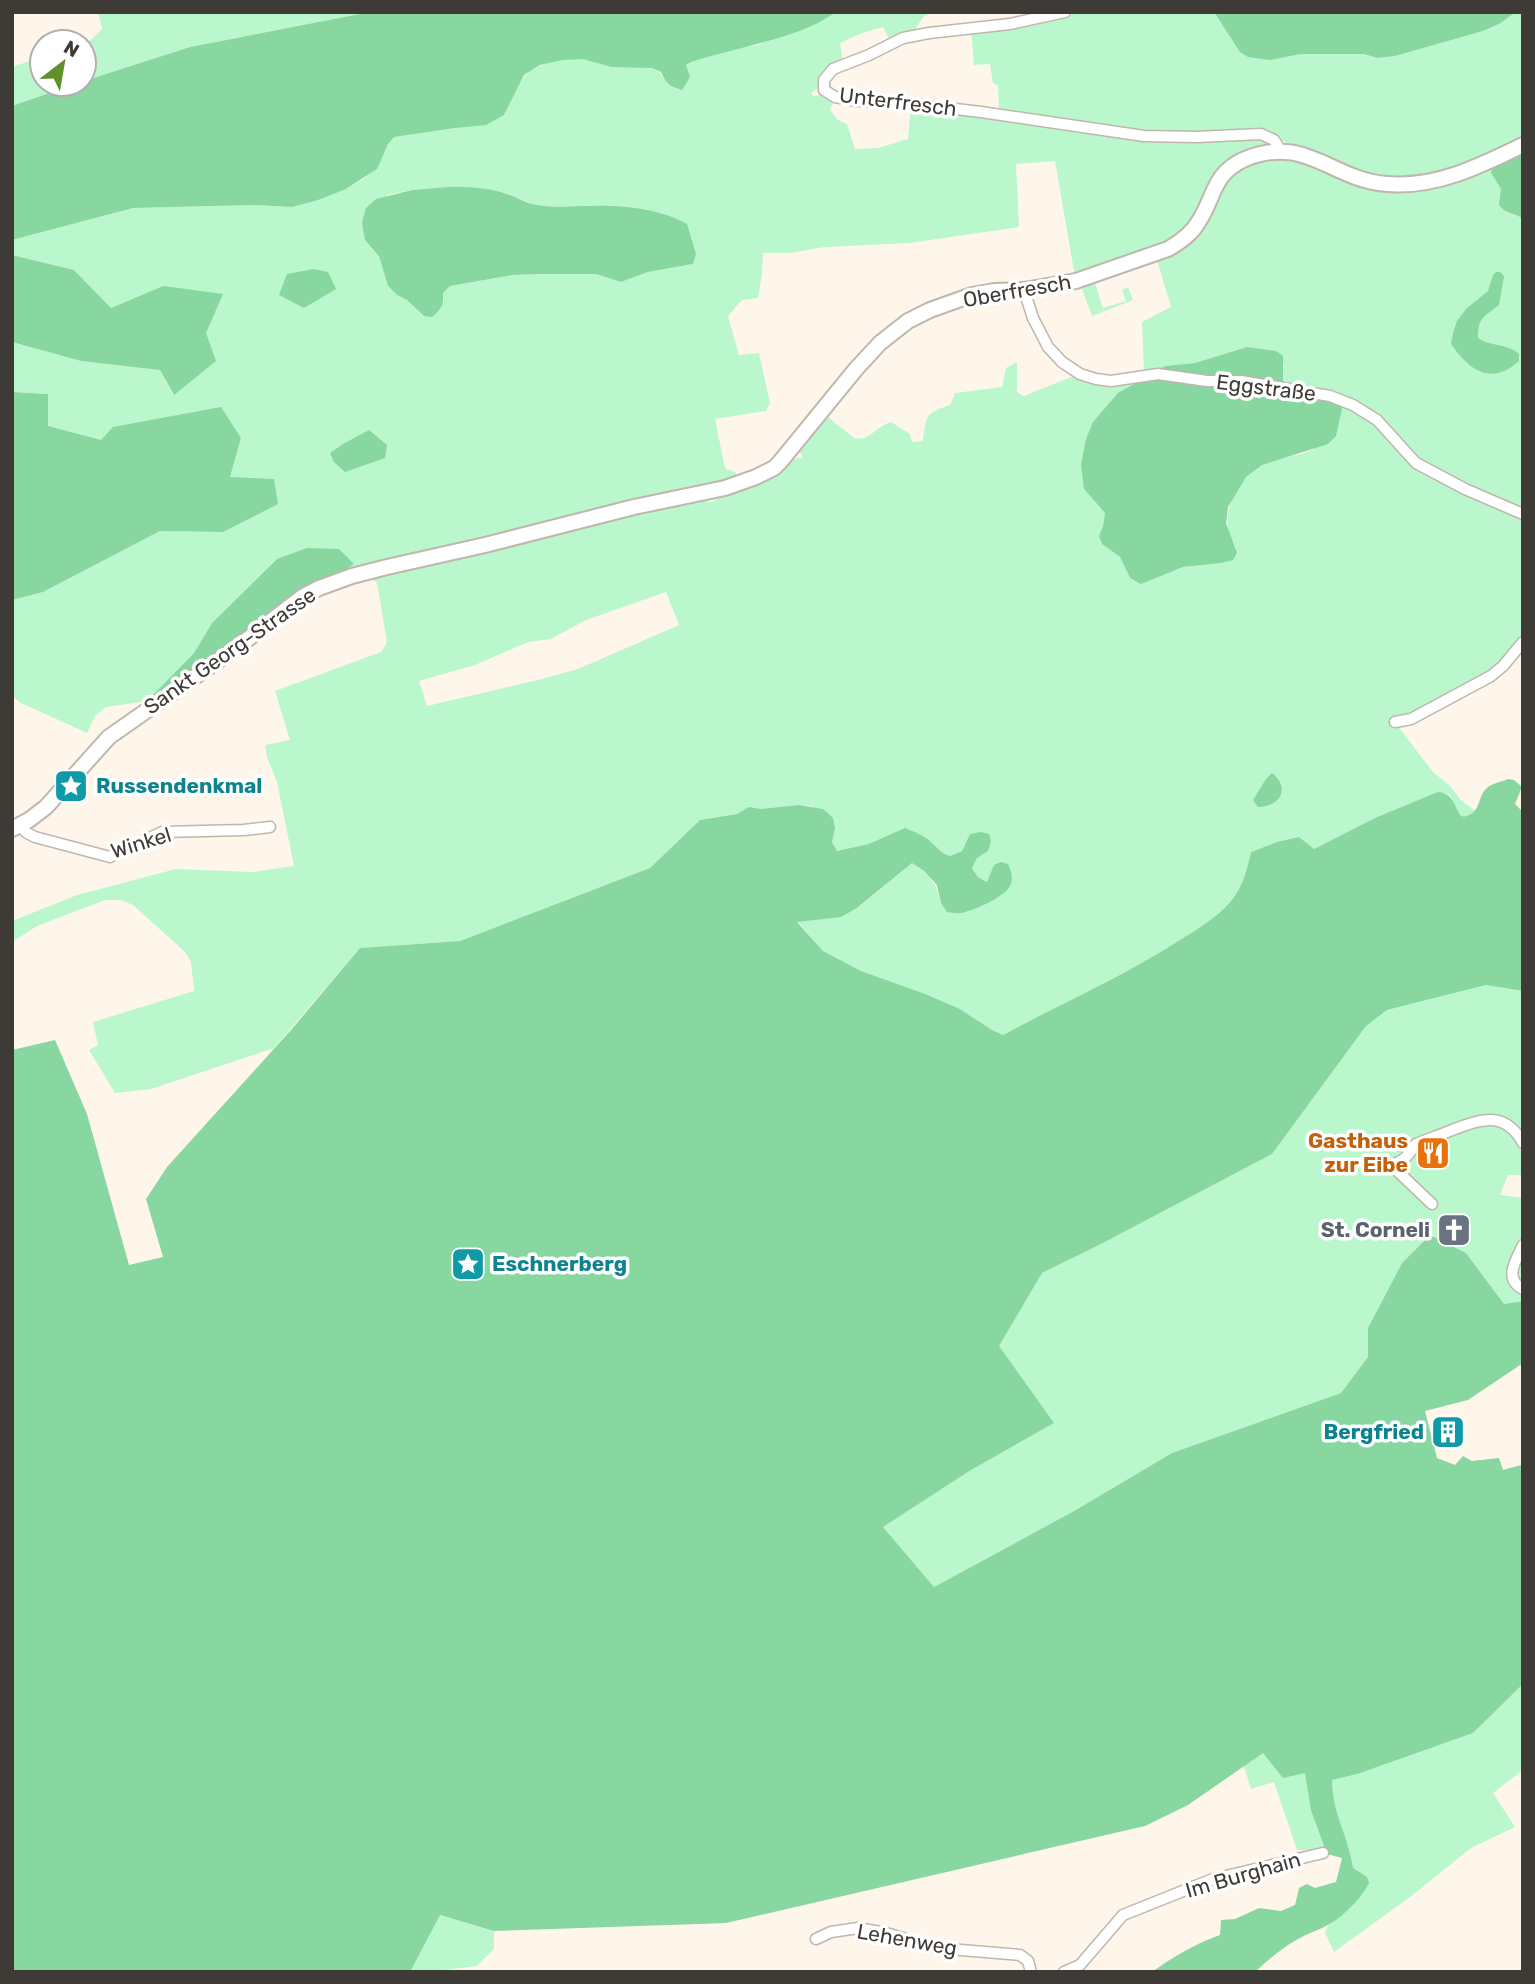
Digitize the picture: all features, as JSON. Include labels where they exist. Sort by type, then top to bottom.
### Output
[{"type":"street","name":"Unterfresch","points":[[1065,12],[1021,22],[903,38],[833,69],[823,85],[824,90],[835,97],[858,101],[905,103],[981,112],[1144,136],[1261,134],[1274,140],[1281,151]]},
{"type":"street","points":[[1281,151],[1306,155],[1357,177],[1399,185],[1440,180],[1523,145]]},
{"type":"street","name":"Oberfresch","points":[[692,494],[740,484],[774,468],[880,342],[908,321],[972,295],[1076,281],[1168,249],[1193,230],[1216,183],[1227,170],[1246,159],[1281,151]]},
{"type":"street","name":"Eggstraße","points":[[1024,290],[1033,318],[1048,346],[1062,362],[1080,374],[1111,381],[1158,374],[1207,381],[1241,381],[1330,396],[1353,405],[1377,421],[1416,463],[1465,489],[1523,513]]},
{"type":"street","name":"Sankt Georg-Strasse","points":[[16,827],[46,807],[109,737],[236,648],[302,597],[319,588],[387,567],[692,494]]},
{"type":"street","points":[[1395,722],[1411,719],[1492,676],[1523,642]]},
{"type":"street","name":"Winkel","points":[[16,827],[35,837],[110,857],[162,832],[270,828]]},
{"type":"street","points":[[1432,1204],[1391,1165],[1411,1154],[1416,1144],[1479,1120],[1492,1119],[1514,1129],[1523,1143]]},
{"type":"street","points":[[1523,1245],[1511,1277],[1514,1284],[1523,1289]]},
{"type":"street","name":"Im Burghain","points":[[1064,1972],[1080,1965],[1124,1915],[1213,1879],[1323,1853]]},
{"type":"street","name":"Lehenweg","points":[[816,1939],[858,1928],[937,1948],[1020,1955],[1028,1961],[1031,1972]]},
{"type":"green space","points":[[98,12],[370,12],[190,47],[98,77],[98,33],[102,29]]},
{"type":"green space","points":[[370,12],[836,12],[793,33],[691,62],[686,65],[690,77],[682,90],[671,86],[661,72],[652,68],[611,67],[583,59],[540,65],[524,75],[504,115],[486,125],[394,137],[377,169],[346,189],[318,200],[292,207],[253,205],[133,208],[12,240],[12,106],[35,98],[98,98],[98,77],[190,47]]},
{"type":"green space","points":[[836,12],[934,12],[923,17],[913,33],[891,42],[883,27],[840,43],[843,62],[811,93],[813,96],[822,95],[834,99],[830,110],[838,120],[847,124],[855,149],[878,148],[908,139],[911,106],[1144,138],[1254,135],[1272,144],[1244,156],[1177,239],[1075,277],[1055,161],[1016,164],[1019,227],[909,243],[763,253],[758,298],[742,300],[728,316],[739,355],[759,353],[770,403],[766,411],[715,419],[725,468],[735,472],[739,481],[485,543],[341,572],[353,564],[277,559],[212,623],[194,653],[147,701],[106,707],[95,716],[87,733],[19,702],[12,695],[12,600],[43,592],[160,531],[223,532],[230,477],[241,438],[101,440],[47,426],[48,394],[12,392],[12,342],[81,361],[160,370],[173,395],[163,286],[111,308],[74,270],[12,255],[12,240],[133,208],[253,205],[292,207],[346,189],[362,180],[376,169],[393,137],[455,128],[504,115],[525,76],[548,63],[578,58],[611,67],[648,67],[655,69],[665,80],[686,69],[686,65],[691,62],[724,51],[757,45],[810,27]],"holes":[[[448,187],[506,193],[534,205],[629,207],[693,264],[648,272],[621,282],[596,274],[541,274],[513,275],[450,286],[443,293],[444,301],[424,316],[388,286],[379,256],[387,195]]]},
{"type":"green space","points":[[1071,12],[1214,12],[1221,23],[1280,58],[1301,54],[1364,54],[1377,58],[1395,56],[1483,31],[1516,12],[1523,12],[1523,142],[1439,177],[1379,180],[1292,146],[1269,133],[1144,133],[999,111],[998,86],[993,83],[990,64],[974,65],[971,30],[1048,19]]},
{"type":"green space","points":[[1214,12],[1516,12],[1483,31],[1395,56],[1377,58],[1364,54],[1301,54],[1270,60],[1248,57],[1240,52]]},
{"type":"green space","points":[[28,62],[28,98],[35,98],[12,106],[12,67]]},
{"type":"green space","points":[[1523,149],[1523,219],[1499,205],[1501,189],[1491,173],[1492,164]]},
{"type":"green space","points":[[1288,156],[1378,185],[1492,164],[1491,173],[1501,189],[1506,213],[1523,219],[1523,511],[1466,486],[1419,461],[1366,410],[1286,387],[1283,380],[1284,365],[1247,347],[1195,363],[1165,366],[1154,372],[1144,372],[1142,322],[1171,307],[1156,257],[1213,211],[1215,207],[1212,202],[1219,186],[1248,162]]},
{"type":"green space","points":[[448,187],[492,190],[544,206],[616,206],[653,211],[687,224],[696,254],[693,264],[648,272],[621,282],[596,274],[541,274],[513,275],[450,286],[443,293],[438,312],[432,317],[424,316],[388,286],[379,256],[365,240],[362,223],[366,208],[376,199],[412,190]]},
{"type":"green space","points":[[12,255],[74,270],[111,308],[163,286],[223,294],[206,333],[216,361],[174,395],[160,370],[81,361],[12,342]]},
{"type":"green space","points":[[314,269],[328,272],[336,289],[304,308],[279,295],[287,274]]},
{"type":"green space","points":[[1496,272],[1504,276],[1499,305],[1481,321],[1478,338],[1514,351],[1519,354],[1519,361],[1509,369],[1490,374],[1473,368],[1451,344],[1457,321],[1466,309],[1488,291]]},
{"type":"green space","points":[[1094,280],[1103,308],[1126,301],[1122,290],[1128,287],[1133,300],[1092,316],[1082,289],[1083,284]]},
{"type":"green space","points":[[1247,347],[1276,351],[1283,356],[1283,380],[1288,393],[1343,404],[1336,436],[1328,444],[1262,465],[1246,477],[1228,507],[1226,523],[1237,553],[1233,560],[1183,567],[1141,584],[1130,578],[1120,557],[1102,544],[1099,536],[1105,513],[1084,489],[1081,465],[1086,439],[1093,422],[1118,393],[1165,366],[1195,363]]},
{"type":"green space","points":[[1017,362],[1017,390],[1024,396],[1076,375],[1144,378],[1093,422],[1084,489],[1105,513],[1099,536],[1102,544],[1120,557],[1130,578],[1141,583],[1183,567],[1221,563],[1236,548],[1230,537],[1228,513],[1236,490],[1243,480],[1262,465],[1314,449],[1331,428],[1343,404],[1375,422],[1414,466],[1523,516],[1523,639],[1490,674],[1427,708],[1394,721],[1433,772],[1475,811],[1469,815],[1461,815],[1449,794],[1375,818],[1314,849],[1277,842],[1251,852],[1239,890],[1212,919],[1133,968],[1003,1035],[960,1009],[861,971],[823,951],[797,921],[841,916],[858,908],[912,863],[931,880],[941,903],[988,882],[978,877],[972,867],[977,858],[965,843],[962,851],[950,856],[923,836],[906,832],[837,851],[832,842],[835,829],[812,806],[749,808],[737,814],[700,820],[650,868],[460,941],[360,948],[274,1048],[151,1089],[115,1093],[89,1050],[98,1045],[93,1022],[194,991],[191,962],[185,952],[133,905],[121,900],[105,900],[37,926],[12,942],[12,921],[77,895],[176,869],[252,872],[294,866],[277,782],[265,745],[290,740],[275,691],[381,652],[387,642],[377,583],[369,577],[634,509],[703,499],[712,502],[788,459],[802,458],[802,454],[795,452],[824,414],[854,438],[864,438],[891,422],[910,434],[912,442],[923,441],[926,421],[931,414],[950,405],[955,393],[1002,387],[1006,368]],"holes":[[[666,592],[679,625],[578,669],[427,706],[419,681],[475,665],[528,642],[551,639],[586,620]]]},
{"type":"green space","points":[[12,392],[48,394],[48,426],[101,440],[113,427],[221,407],[241,438],[230,477],[274,479],[278,504],[223,532],[160,531],[43,592],[12,600]]},
{"type":"green space","points":[[369,430],[387,445],[385,458],[345,472],[334,462],[330,453]]},
{"type":"green space","points":[[307,548],[339,549],[354,564],[260,621],[147,701],[194,653],[212,623],[277,559]]},
{"type":"green space","points":[[1272,773],[1281,785],[1280,796],[1272,804],[1258,807],[1253,800]]},
{"type":"green space","points":[[1508,779],[1514,780],[1522,787],[1515,804],[1523,812],[1523,991],[1486,985],[1387,1010],[1366,1026],[1272,1154],[1042,1273],[999,1346],[1054,1423],[971,1470],[883,1527],[934,1587],[1074,1511],[1172,1453],[1341,1393],[1368,1357],[1368,1328],[1402,1263],[1430,1235],[1466,1253],[1504,1304],[1523,1301],[1523,1363],[1468,1400],[1425,1411],[1437,1458],[1455,1465],[1463,1456],[1472,1461],[1499,1458],[1503,1470],[1521,1465],[1523,1452],[1523,1684],[1473,1733],[1357,1774],[1332,1780],[1337,1814],[1353,1868],[1367,1877],[1369,1883],[1345,1913],[1288,1945],[1255,1972],[1152,1972],[1185,1951],[1220,1935],[1221,1920],[1235,1919],[1259,1908],[1281,1911],[1295,1905],[1299,1888],[1307,1884],[1315,1888],[1336,1882],[1342,1858],[1327,1854],[1311,1810],[1305,1773],[1283,1778],[1263,1753],[1188,1805],[1145,1826],[726,1923],[494,1931],[440,1915],[410,1972],[12,1972],[12,1050],[55,1040],[87,1114],[129,1265],[163,1257],[146,1199],[167,1167],[291,1030],[360,948],[460,941],[650,868],[700,820],[737,814],[749,807],[760,809],[799,805],[823,809],[833,818],[835,829],[832,842],[837,851],[869,844],[905,828],[925,837],[950,856],[962,851],[970,834],[989,834],[991,841],[988,851],[977,858],[972,868],[978,877],[987,882],[994,865],[1001,862],[1008,864],[1012,880],[1007,890],[983,905],[963,913],[947,912],[941,903],[937,885],[912,863],[857,908],[841,917],[797,922],[823,951],[861,971],[960,1009],[1003,1035],[1133,968],[1212,919],[1239,890],[1251,852],[1299,837],[1314,849],[1375,818],[1438,792],[1454,802],[1461,815],[1469,815],[1476,810],[1487,788]]},
{"type":"green space","points":[[1486,985],[1523,991],[1523,1175],[1508,1175],[1500,1195],[1523,1198],[1523,1301],[1504,1304],[1466,1253],[1430,1235],[1402,1263],[1368,1328],[1368,1357],[1341,1393],[1172,1453],[1074,1511],[934,1587],[883,1527],[971,1470],[1054,1423],[998,1346],[1042,1273],[1272,1154],[1366,1026],[1387,1010]]},
{"type":"green space","points":[[1523,1684],[1523,1770],[1493,1793],[1515,1827],[1471,1848],[1410,1897],[1334,1952],[1325,1933],[1328,1925],[1348,1909],[1353,1868],[1345,1850],[1297,1850],[1274,1782],[1251,1789],[1242,1760],[1263,1753],[1473,1733]]},
{"type":"green space","points":[[439,1915],[494,1931],[494,1949],[477,1966],[410,1972]]},
{"type":"place","name":"Russendenkmal","points":[[71,786]]},
{"type":"place","name":"Gasthaus zur Eibe","points":[[1433,1153]]},
{"type":"place","name":"St. Corneli","points":[[1454,1230]]},
{"type":"place","name":"Eschnerberg","points":[[468,1264]]},
{"type":"place","name":"Bergfried","points":[[1448,1432]]}]
